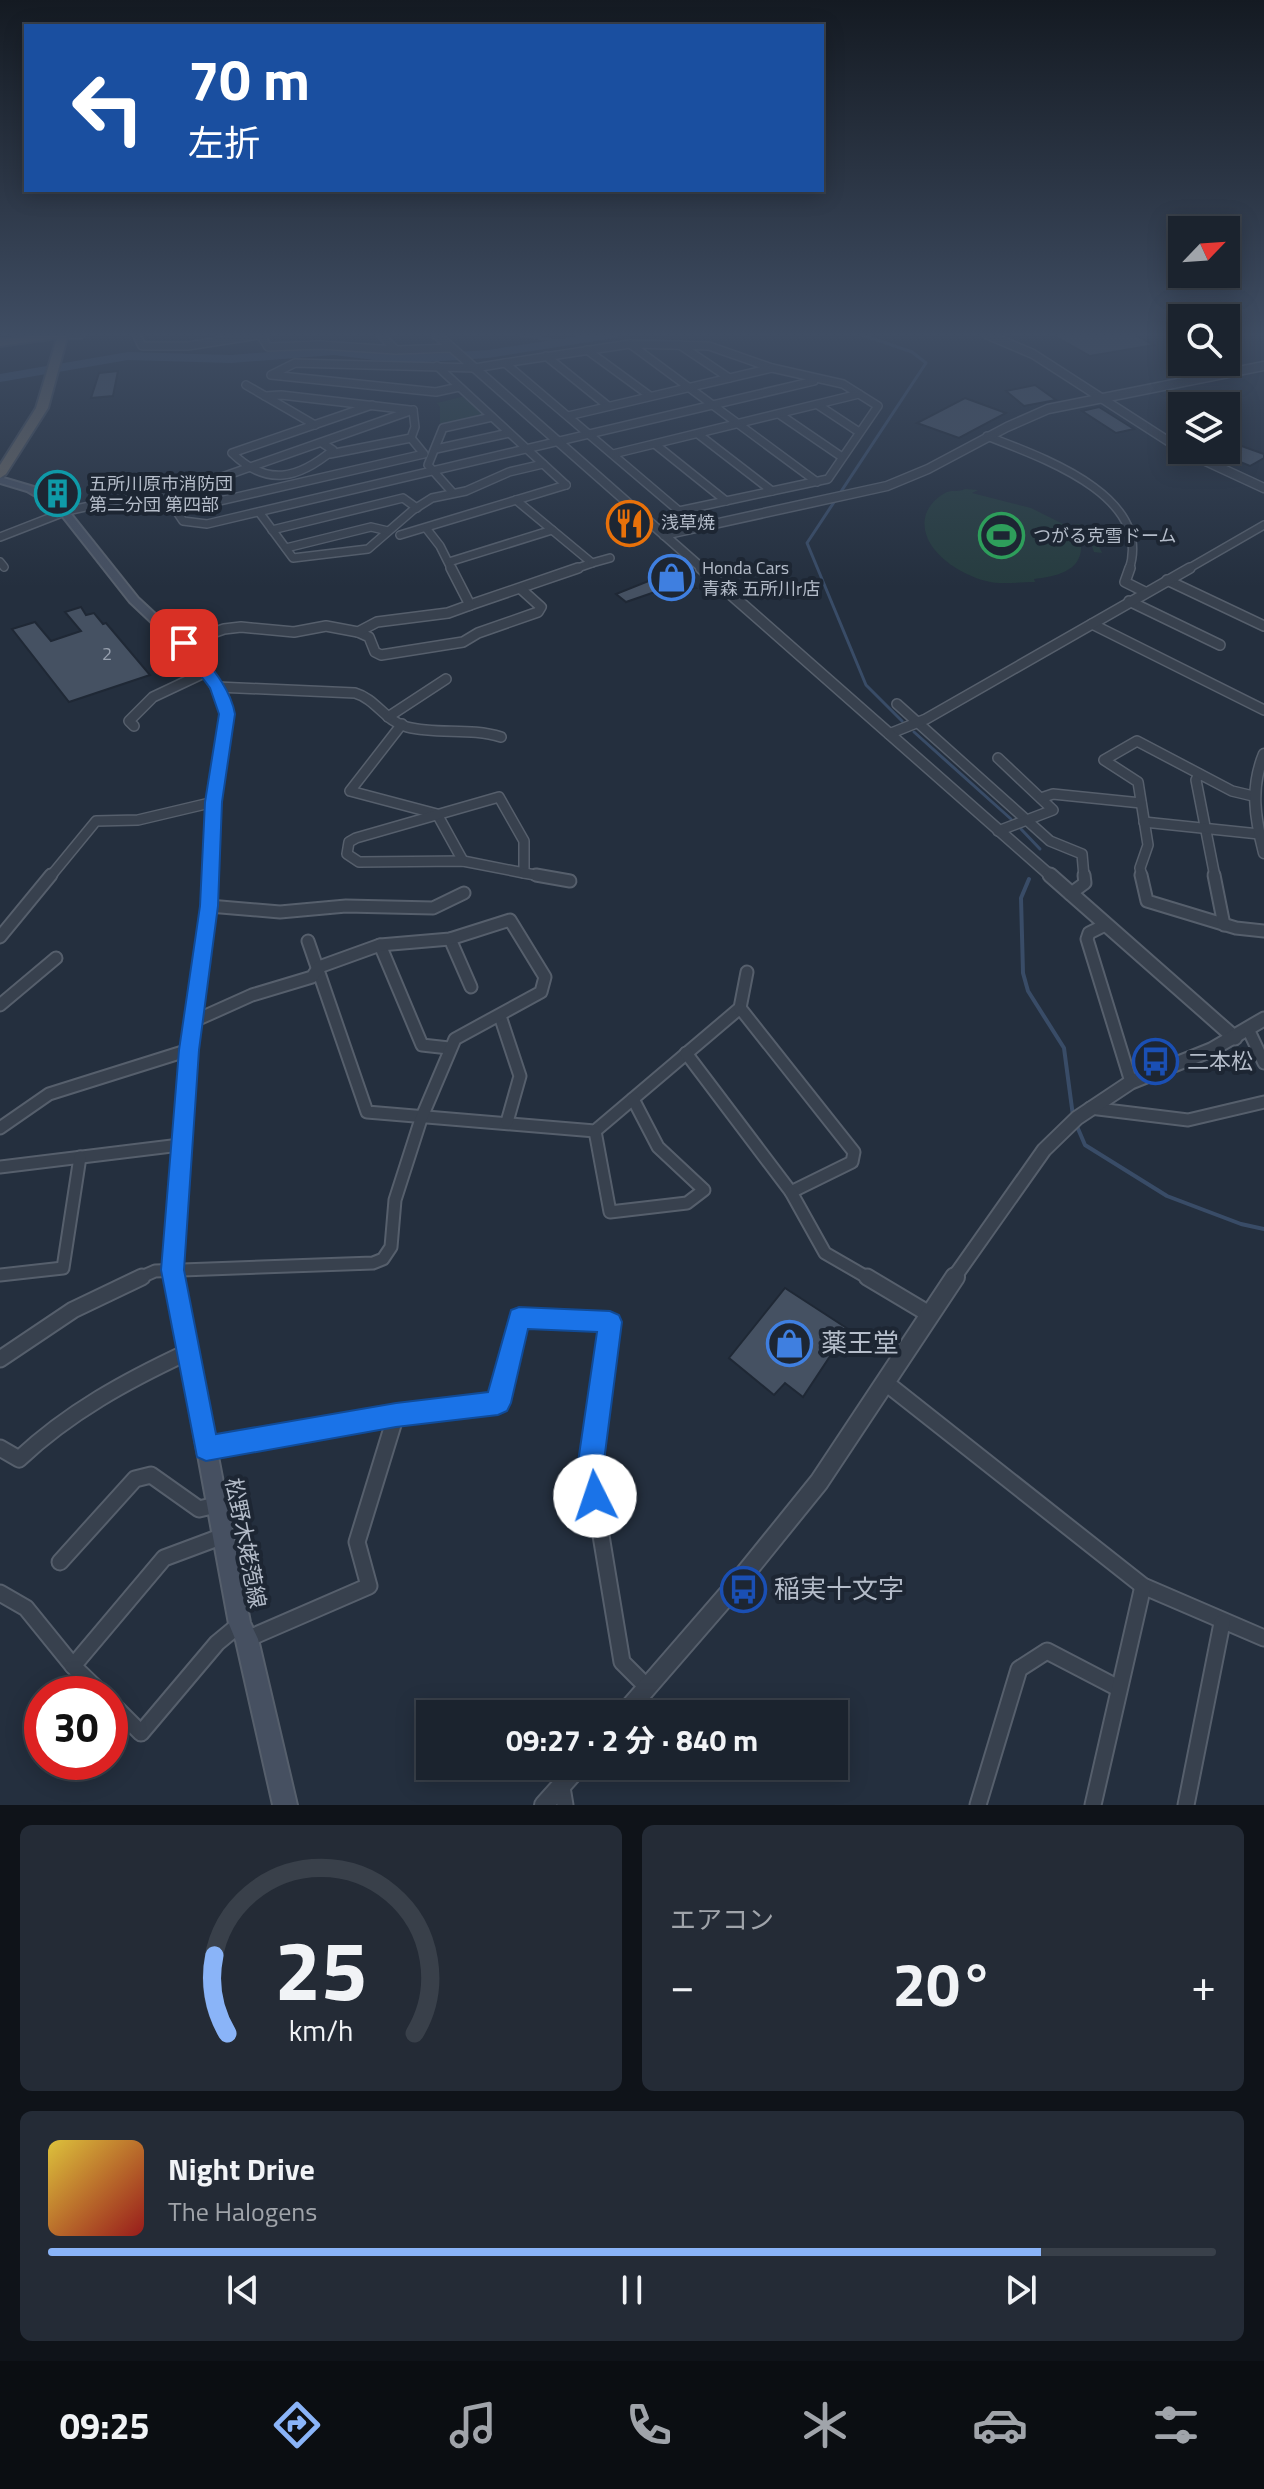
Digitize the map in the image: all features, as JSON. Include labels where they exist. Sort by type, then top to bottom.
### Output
[{"type":"highway","points":[[0,477],[36,418]]},
{"type":"main road","name":"松野木姥萢線","points":[[0,477],[44,495],[67,511],[72,522],[135,601],[184,643],[225,701],[227,714],[214,802],[209,906],[189,1050],[180,1145],[173,1270],[216,1505],[285,1805]]},
{"type":"street","points":[[303,418],[315,425]]},
{"type":"street","points":[[334,418],[232,453],[242,466],[267,478],[301,471],[330,454],[411,438]]},
{"type":"street","points":[[0,537],[67,511],[163,491],[250,468],[390,418]]},
{"type":"street","points":[[411,438],[414,418]]},
{"type":"street","points":[[453,493],[428,465],[443,428],[487,418]]},
{"type":"street","points":[[400,535],[566,485],[493,418]]},
{"type":"street","points":[[532,418],[1235,1038]]},
{"type":"street","points":[[571,418],[679,511],[828,479],[869,418]]},
{"type":"street","points":[[163,491],[183,521],[205,525],[657,418]]},
{"type":"street","points":[[732,418],[817,482]]},
{"type":"street","points":[[613,454],[762,418]]},
{"type":"street","points":[[785,418],[842,457]]},
{"type":"street","points":[[838,418],[859,432]]},
{"type":"street","points":[[664,535],[854,494],[908,478],[1024,418]]},
{"type":"street","points":[[1133,418],[1168,441]]},
{"type":"street","points":[[436,449],[509,433]]},
{"type":"street","points":[[698,434],[772,491]]},
{"type":"street","points":[[987,436],[1063,467],[1113,504],[1123,517],[1133,544],[1132,569],[1125,582],[1145,592]]},
{"type":"street","points":[[176,511],[424,454],[411,438]]},
{"type":"street","points":[[322,443],[333,449],[330,454]]},
{"type":"street","points":[[656,445],[726,501]]},
{"type":"street","points":[[259,512],[295,558],[365,549],[432,498],[487,484],[509,472],[543,464]]},
{"type":"street","points":[[1212,464],[1264,488]]},
{"type":"street","points":[[750,496],[766,513]]},
{"type":"street","points":[[272,530],[403,498],[417,508]]},
{"type":"street","points":[[516,500],[592,563]]},
{"type":"street","points":[[889,734],[919,723],[1264,525]]},
{"type":"street","points":[[286,548],[373,527],[388,531]]},
{"type":"street","points":[[426,528],[443,544],[458,588],[470,605]]},
{"type":"street","points":[[449,562],[552,530]]},
{"type":"street","points":[[358,632],[377,622],[448,613],[610,558]]},
{"type":"street","points":[[1167,580],[1264,626]]},
{"type":"street","points":[[184,643],[224,629],[241,627],[294,632],[326,626],[369,637],[375,652],[384,656],[463,642],[478,633],[538,612],[541,607],[521,589]]},
{"type":"street","points":[[1129,601],[1220,645]]},
{"type":"street","points":[[1092,624],[1264,710]]},
{"type":"street","points":[[134,726],[129,721],[137,709],[177,683],[206,672]]},
{"type":"street","points":[[388,717],[446,679]]},
{"type":"street","points":[[217,687],[355,693],[374,702],[388,717],[402,724],[485,730],[501,737]]},
{"type":"street","points":[[897,704],[1056,845],[1084,856],[1085,883],[1080,890],[1070,894]]},
{"type":"street","points":[[402,724],[350,791],[437,814],[463,861]]},
{"type":"street","points":[[1253,796],[1232,791],[1134,741],[1104,762],[1137,780],[1148,845],[1140,868],[1147,901],[1224,925],[1264,931]]},
{"type":"street","points":[[1264,754],[1254,779],[1253,796],[1264,853]]},
{"type":"street","points":[[998,758],[1053,812],[998,831]]},
{"type":"street","points":[[1199,774],[1196,780],[1224,925]]},
{"type":"street","points":[[1041,798],[1053,794],[1141,803]]},
{"type":"street","points":[[524,873],[524,841],[499,797],[356,838],[349,842],[347,854],[359,862],[463,861],[524,873],[570,881]]},
{"type":"street","points":[[0,937],[96,821],[138,820],[214,802]]},
{"type":"street","points":[[1144,822],[1259,834]]},
{"type":"street","points":[[209,906],[280,912],[346,906],[433,908],[464,893]]},
{"type":"street","points":[[0,1359],[73,1310],[155,1271],[373,1263],[383,1259],[391,1247],[395,1200],[421,1119],[449,1048],[464,1032],[541,992],[545,977],[510,920],[450,939],[380,945],[319,967],[312,977],[252,995],[194,1021]]},
{"type":"street","points":[[1105,925],[1089,933],[1087,939],[1095,973],[1114,1018],[1122,1060],[1131,1082]]},
{"type":"street","points":[[450,939],[471,987]]},
{"type":"street","points":[[308,941],[367,1112],[421,1119],[507,1122],[595,1131],[740,1008],[747,972]]},
{"type":"street","points":[[380,945],[422,1045],[449,1048]]},
{"type":"street","points":[[0,1005],[56,958]]},
{"type":"street","points":[[740,1008],[854,1152],[852,1162],[791,1192]]},
{"type":"street","points":[[500,1016],[520,1076],[507,1122]]},
{"type":"street","points":[[636,1700],[735,1586],[819,1482],[929,1314],[1044,1150],[1072,1122],[1131,1082],[1235,1038],[1264,1019]]},
{"type":"street","points":[[1249,1031],[1264,1063]]},
{"type":"street","points":[[0,1128],[49,1094],[189,1050]]},
{"type":"street","points":[[686,1053],[791,1192],[825,1253],[929,1314]]},
{"type":"street","points":[[595,1131],[610,1212],[687,1203],[704,1190],[658,1147],[633,1099]]},
{"type":"street","points":[[1090,1108],[1188,1120],[1264,1102]]},
{"type":"street","points":[[0,1167],[180,1145]]},
{"type":"street","points":[[0,1275],[63,1268],[80,1157]]},
{"type":"street","points":[[206,1448],[396,1415],[498,1403],[519,1318],[610,1322],[590,1469],[622,1662],[647,1687]]},
{"type":"street","points":[[0,1448],[19,1459],[47,1431],[131,1378],[188,1352]]},
{"type":"street","points":[[886,1383],[1143,1586],[1222,1623],[1264,1638]]},
{"type":"street","points":[[128,1720],[141,1733],[217,1643],[369,1586],[357,1542],[396,1415]]},
{"type":"street","points":[[60,1562],[135,1479],[151,1475],[199,1509],[216,1505]]},
{"type":"street","points":[[73,1666],[164,1558],[223,1536]]},
{"type":"street","points":[[1093,1805],[1143,1586]]},
{"type":"street","points":[[0,1593],[26,1608],[83,1676]]},
{"type":"street","points":[[1186,1805],[1222,1623]]},
{"type":"street","points":[[978,1805],[1019,1669],[1047,1651],[1118,1688]]},
{"type":"street","points":[[544,1805],[563,1796]]},
{"type":"green space","points":[[440,418],[472,418],[440,427]]},
{"type":"green space","name":"つがる克雪ドーム","points":[[978,490],[972,493],[1031,508],[1067,526],[1079,524],[1095,537],[1102,553],[1094,552],[1092,546],[1081,545],[1073,567],[1059,574],[1034,579],[1035,582],[992,582],[963,572],[933,548],[925,526],[927,511],[937,498],[947,492]]},
{"type":"building","points":[[926,418],[996,418],[959,438],[917,423]]},
{"type":"building","points":[[1093,418],[1117,418],[1134,429],[1116,433]]},
{"type":"building","points":[[1240,445],[1264,454],[1264,458],[1250,466],[1240,462]]},
{"type":"building","name":"Honda Cars 青森 五所川r店","points":[[676,570],[696,588],[683,590],[672,586],[626,602],[616,594]]},
{"type":"building","points":[[81,607],[86,615],[94,613],[103,624],[106,623],[150,675],[69,702],[12,629],[35,622],[51,641],[81,631],[65,612]]},
{"type":"building","name":"薬王堂","points":[[785,1288],[848,1329],[803,1397],[785,1383],[774,1395],[729,1358]]},
{"type":"waterway","points":[[889,418],[807,543],[866,685],[902,721]]},
{"type":"waterway","points":[[914,732],[1011,819]]},
{"type":"waterway","points":[[1021,829],[1040,849]]},
{"type":"waterway","points":[[1029,879],[1021,898],[1023,973],[1028,991],[1064,1048],[1073,1116]]},
{"type":"waterway","points":[[1076,1124],[1085,1145],[1167,1196],[1241,1224],[1264,1229]]},
{"type":"place","name":"五所川原市消防団 第二分団 第四部","points":[[58,494]]},
{"type":"place","name":"浅草焼","points":[[630,523]]},
{"type":"place","name":"つがる克雪ドーム","points":[[1002,536]]},
{"type":"place","name":"Honda Cars 青森 五所川r店","points":[[671,578]]},
{"type":"place","name":"二本松","points":[[1156,1061]]},
{"type":"place","name":"薬王堂","points":[[790,1343]]},
{"type":"place","name":"稲実十文字","points":[[743,1589]]},
{"type":"route","points":[[184,643],[217,687],[225,701],[227,714],[214,802],[209,906],[189,1050],[173,1270],[206,1448],[396,1415],[498,1403],[519,1318],[610,1322],[590,1469],[595,1496]]}]
